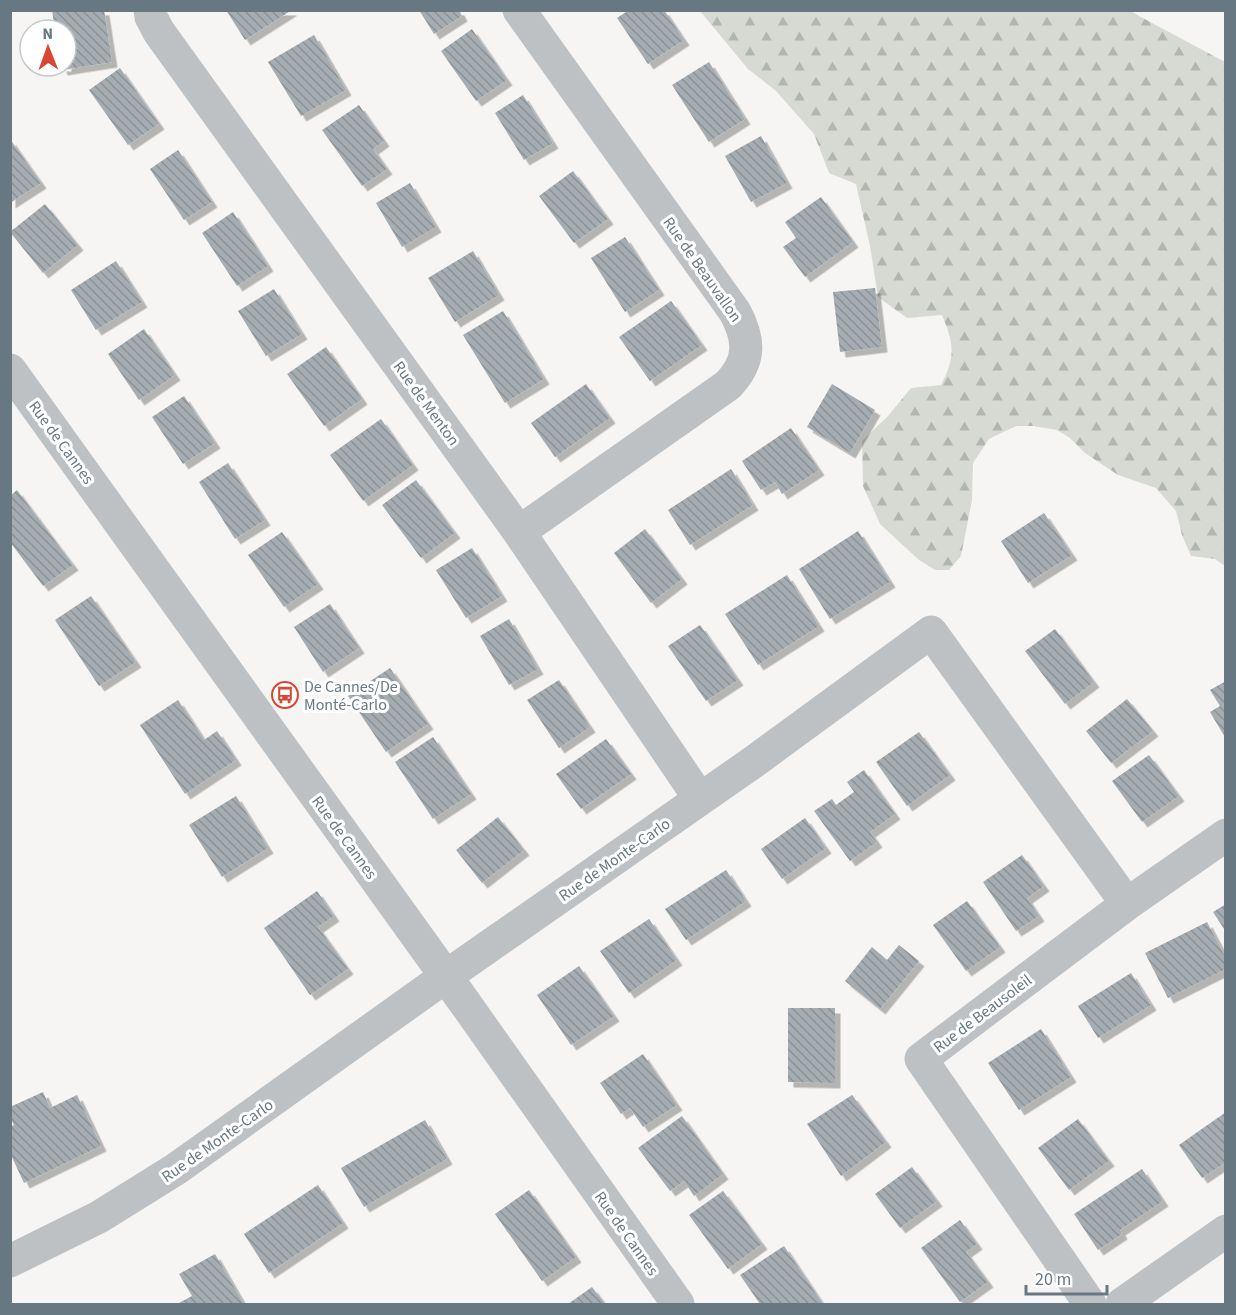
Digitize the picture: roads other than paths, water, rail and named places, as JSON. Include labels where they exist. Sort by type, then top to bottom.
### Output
[{"type":"street","name":"Rue de Menton","points":[[150,10],[159,32],[519,532],[700,799]]},
{"type":"street","name":"Rue de Beauvallon","points":[[519,10],[735,312],[743,328],[746,344],[745,359],[740,373],[728,385],[519,532]]},
{"type":"street","name":"Rue de Cannes","points":[[10,370],[678,1305]]},
{"type":"street","name":"Rue de Monte-Carlo","points":[[10,1261],[99,1217],[176,1169],[445,977],[827,710],[931,632],[1127,904]]},
{"type":"street","name":"Rue de Beausoleil","points":[[1090,1305],[921,1059],[1127,904],[1226,835]]},
{"type":"street","points":[[1122,1305],[1226,1231]]},
{"type":"place","name":"De Cannes/De Monté-Carlo","points":[[285,695]]}]
